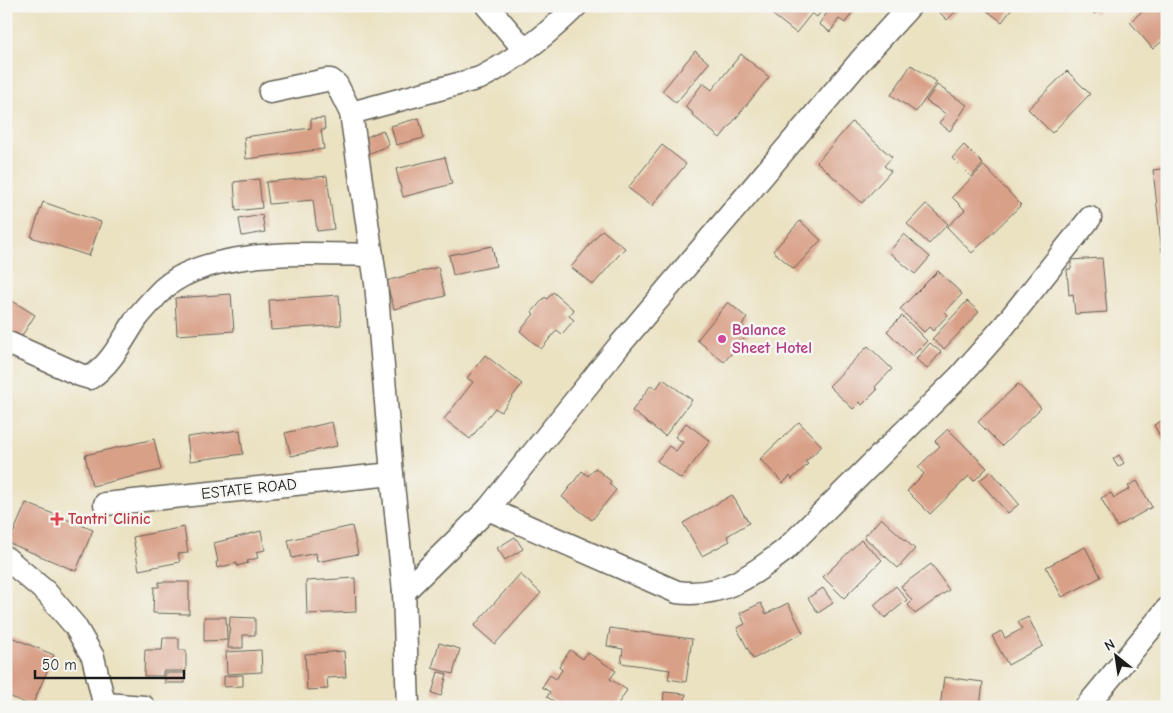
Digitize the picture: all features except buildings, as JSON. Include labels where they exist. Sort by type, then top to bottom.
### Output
[{"type":"street","points":[[487,6],[524,49]]},
{"type":"street","points":[[351,113],[480,78],[500,68],[557,24],[576,6]]},
{"type":"street","points":[[404,592],[488,509],[625,338],[860,61],[910,6]]},
{"type":"street","points":[[270,92],[332,80],[337,85],[351,113],[376,283],[404,592],[408,707]]},
{"type":"street","points":[[488,509],[677,592],[695,594],[728,587],[756,572],[785,550],[960,376],[1004,326],[1090,218]]},
{"type":"street","points":[[6,342],[90,378],[99,372],[116,351],[138,316],[163,288],[180,276],[230,260],[301,254],[372,255]]},
{"type":"street","name":"ESTATE ROAD","points":[[105,504],[392,474]]},
{"type":"street","points":[[6,558],[46,592],[75,626],[92,657],[106,705],[144,707]]},
{"type":"street","points":[[1086,707],[1167,609]]},
{"type":"place","name":"Balance Sheet Hotel","points":[[722,339]]},
{"type":"place","name":"Tantri Clinic","points":[[57,519]]}]
